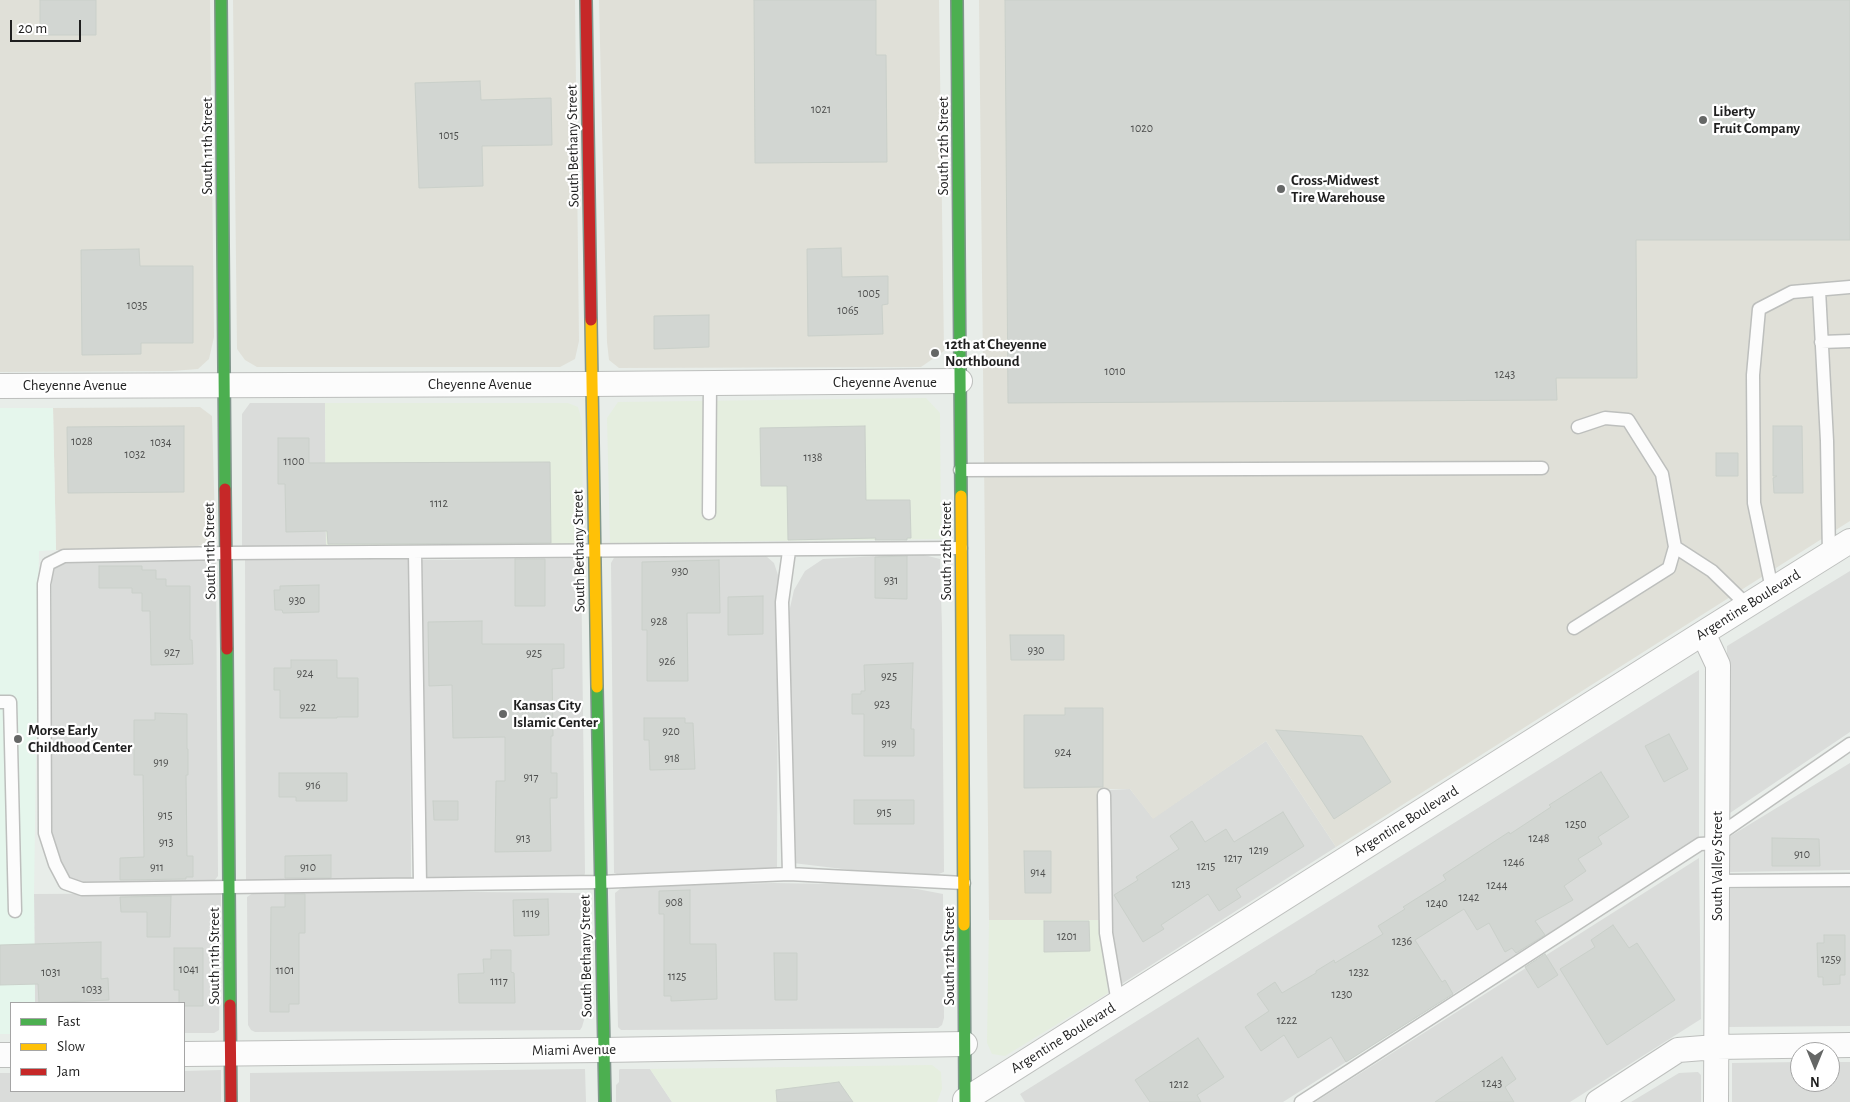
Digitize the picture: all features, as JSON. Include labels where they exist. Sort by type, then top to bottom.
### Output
[{"type":"street","name":"South 11th Street","points":[[221,0],[231,1102]]},
{"type":"street","name":"South Bethany Street","points":[[586,0],[605,1102]]},
{"type":"street","name":"South 12th Street","points":[[957,0],[964,1101]]},
{"type":"street","name":"Cheyenne Avenue","points":[[0,386],[960,381]]},
{"type":"street","name":"Argentine Boulevard","points":[[964,1101],[1850,541]]},
{"type":"street","name":"South Valley Street","points":[[1703,633],[1718,665],[1716,1102]]},
{"type":"street","name":"Miami Avenue","points":[[185,1054],[965,1044]]},
{"type":"street","points":[[1598,1102],[1678,1050],[1716,1047],[1850,1045]]},
{"type":"lane","points":[[1772,590],[1754,503],[1753,375],[1759,309],[1792,292],[1850,286]]},
{"type":"lane","points":[[1818,290],[1827,440],[1829,554]]},
{"type":"lane","points":[[1821,342],[1850,341]]},
{"type":"lane","points":[[709,513],[710,383]]},
{"type":"lane","points":[[1574,628],[1669,568],[1676,547],[1662,474],[1628,420],[1605,418],[1578,427]]},
{"type":"lane","points":[[960,470],[1542,468]]},
{"type":"lane","points":[[1676,547],[1712,571],[1748,605]]},
{"type":"lane","points":[[961,548],[789,551],[226,553],[64,556],[48,564],[44,584],[45,833],[55,864],[65,884],[82,889],[600,882],[789,874],[964,884]]},
{"type":"lane","points":[[789,551],[782,602],[789,874]]},
{"type":"lane","points":[[415,552],[420,884]]},
{"type":"lane","points":[[0,702],[10,702],[15,911]]},
{"type":"lane","points":[[1301,1102],[1700,844],[1717,840],[1850,744]]},
{"type":"lane","points":[[1104,795],[1106,933],[1118,1003]]},
{"type":"lane","points":[[1716,881],[1850,880]]},
{"type":"shaded area","points":[[0,0],[210,0],[214,337],[209,359],[198,369],[172,371],[0,372]]},
{"type":"shaded area","points":[[233,0],[575,0],[579,341],[575,359],[560,367],[257,367],[245,360],[237,349]]},
{"type":"shaded area","points":[[599,0],[939,0],[944,351],[921,367],[619,368],[609,360]]},
{"type":"shaded area","points":[[979,0],[1850,0],[1850,521],[1336,847],[1266,741],[1153,819],[1130,789],[1100,789],[1101,920],[989,920]]},
{"type":"shaded area","points":[[926,398],[940,413],[941,539],[610,543],[607,418],[618,402]]},
{"type":"shaded area","points":[[250,403],[325,403],[326,546],[242,547],[242,414]]},
{"type":"shaded area","points":[[325,403],[568,403],[578,407],[582,421],[583,544],[326,546]]},
{"type":"shaded area","points":[[200,407],[212,416],[215,524],[210,539],[201,545],[189,549],[56,550],[53,408]]},
{"type":"shaded area","name":"Morse Early Childhood Center","points":[[0,408],[53,408],[56,550],[39,551],[34,894],[35,1002],[10,1002],[10,1034],[0,1034]]},
{"type":"shaded area","points":[[924,555],[940,559],[944,872],[933,876],[876,873],[793,863],[788,617],[794,590],[805,571],[823,559]]},
{"type":"shaded area","points":[[245,556],[410,556],[411,882],[246,883]]},
{"type":"shaded area","points":[[615,556],[766,556],[774,563],[778,575],[777,870],[614,873],[611,563]]},
{"type":"shaded area","points":[[581,558],[584,877],[424,881],[420,560]]},
{"type":"shaded area","points":[[216,560],[218,876],[214,881],[78,883],[65,874],[57,856],[52,836],[52,579],[54,564],[63,561]]},
{"type":"shaded area","points":[[1850,571],[1850,732],[1727,815],[1727,646]]},
{"type":"shaded area","points":[[1699,670],[1699,838],[1283,1102],[1025,1102],[1020,1094]]},
{"type":"shaded area","points":[[1266,741],[1336,847],[1120,985],[1109,919],[1108,790],[1130,789],[1153,818]]},
{"type":"shaded area","points":[[1850,763],[1850,870],[1729,872],[1729,837]]},
{"type":"shaded area","points":[[1699,858],[1701,1019],[1570,1102],[1315,1102]]},
{"type":"shaded area","points":[[774,883],[886,885],[943,894],[944,1018],[942,1025],[938,1028],[621,1030],[618,1027],[615,893],[620,889],[632,886]]},
{"type":"shaded area","points":[[1850,886],[1850,1026],[1728,1027],[1728,889]]},
{"type":"shaded area","points":[[264,890],[582,893],[586,899],[586,1013],[582,1027],[580,1030],[255,1032],[248,1025],[247,897]]},
{"type":"shaded area","points":[[221,893],[219,1030],[214,1033],[185,1033],[185,1002],[35,1002],[34,894]]},
{"type":"shaded area","points":[[989,920],[1101,920],[1108,993],[1005,1056],[992,1054],[987,1043]]},
{"type":"shaded area","points":[[1790,1062],[1790,1092],[1840,1092],[1840,1062],[1850,1062],[1850,1102],[1732,1102],[1732,1063]]},
{"type":"shaded area","points":[[932,1065],[941,1072],[942,1089],[937,1102],[672,1102],[650,1069]]},
{"type":"shaded area","points":[[585,1069],[586,1102],[250,1102],[250,1073]]},
{"type":"shaded area","points":[[620,1069],[650,1069],[672,1102],[616,1102],[616,1085],[619,1082]]},
{"type":"shaded area","points":[[221,1070],[221,1102],[0,1102],[0,1073],[10,1073],[10,1092],[185,1092],[185,1071]]},
{"type":"shaded area","points":[[1698,1072],[1701,1075],[1701,1102],[1631,1102],[1679,1073]]},
{"type":"building","points":[[40,0],[96,0],[96,35],[40,35]]},
{"type":"building","points":[[754,0],[876,0],[876,55],[886,55],[887,162],[755,163]]},
{"type":"building","name":"Cross-Midwest Tire Warehouse","points":[[1005,0],[1850,0],[1850,240],[1636,240],[1637,378],[1556,378],[1557,400],[1008,403]]},
{"type":"building","points":[[480,81],[481,100],[551,98],[552,145],[482,146],[483,186],[419,188],[415,83]]},
{"type":"building","points":[[841,248],[842,277],[888,276],[888,304],[882,305],[883,334],[808,336],[807,249]]},
{"type":"building","points":[[139,249],[140,266],[193,266],[193,343],[141,343],[141,354],[82,355],[81,250]]},
{"type":"building","points":[[709,315],[709,347],[654,349],[654,316]]},
{"type":"building","points":[[184,426],[184,492],[68,493],[67,427]]},
{"type":"building","points":[[865,426],[866,500],[910,500],[911,538],[907,538],[907,540],[875,540],[876,538],[788,540],[787,486],[761,486],[760,428]]},
{"type":"building","points":[[1773,426],[1802,426],[1803,493],[1774,493],[1773,478],[1777,476],[1773,476]]},
{"type":"building","points":[[278,438],[309,438],[309,463],[550,462],[551,543],[328,544],[327,531],[286,532],[285,484],[278,484]]},
{"type":"building","points":[[1716,453],[1738,453],[1738,476],[1716,476]]},
{"type":"building","points":[[907,556],[907,599],[875,598],[875,557]]},
{"type":"building","points":[[515,559],[545,559],[545,606],[515,606]]},
{"type":"building","points":[[719,560],[720,613],[687,613],[688,681],[647,681],[647,630],[642,630],[642,562]]},
{"type":"building","points":[[99,566],[142,566],[142,570],[156,570],[156,579],[166,579],[166,586],[190,586],[190,640],[192,640],[193,664],[151,665],[150,611],[142,611],[142,593],[132,593],[132,588],[99,588]]},
{"type":"building","points":[[319,585],[319,612],[283,613],[282,610],[275,610],[274,590],[280,590],[280,586]]},
{"type":"building","points":[[763,596],[763,634],[728,635],[728,597]]},
{"type":"building","points":[[482,621],[482,644],[564,644],[564,668],[552,669],[553,736],[551,736],[551,773],[557,773],[557,798],[550,798],[551,851],[495,852],[496,781],[505,781],[505,737],[453,738],[452,685],[429,686],[428,622]]},
{"type":"building","points":[[1010,635],[1064,635],[1064,660],[1011,660]]},
{"type":"building","points":[[291,660],[337,660],[337,678],[358,678],[358,717],[280,718],[280,690],[274,690],[274,668],[291,668]]},
{"type":"building","points":[[913,663],[911,729],[914,729],[914,756],[864,756],[864,714],[852,714],[852,694],[861,694],[861,691],[865,691],[864,665]]},
{"type":"building","points":[[1065,708],[1103,708],[1103,787],[1024,788],[1024,715],[1065,715]]},
{"type":"building","points":[[155,713],[187,714],[187,856],[193,856],[193,877],[186,877],[186,879],[120,880],[120,858],[144,857],[143,775],[134,775],[134,720],[155,720]]},
{"type":"building","points":[[644,718],[685,718],[685,723],[693,723],[695,769],[650,770],[649,740],[644,740]]},
{"type":"building","points":[[1276,730],[1362,736],[1391,782],[1334,819]]},
{"type":"building","points":[[1669,734],[1688,769],[1664,782],[1645,746]]},
{"type":"building","points":[[1601,772],[1629,817],[1598,837],[1602,844],[1578,859],[1586,871],[1564,886],[1573,900],[1535,921],[1545,935],[1516,953],[1512,948],[1505,952],[1489,923],[1477,930],[1464,909],[1415,940],[1442,982],[1445,980],[1453,994],[1346,1062],[1331,1037],[1298,1058],[1284,1035],[1261,1051],[1245,1027],[1269,1011],[1257,994],[1275,982],[1282,993],[1334,960],[1335,963],[1383,934],[1378,926],[1405,909],[1403,907],[1446,880],[1443,875],[1509,832],[1510,834],[1551,807],[1549,805]]},
{"type":"building","points":[[279,773],[347,773],[347,801],[296,801],[296,797],[279,797]]},
{"type":"building","points":[[854,800],[914,800],[914,824],[854,824]]},
{"type":"building","points":[[433,801],[458,801],[458,820],[434,820]]},
{"type":"building","points":[[1283,812],[1304,846],[1236,889],[1241,897],[1219,911],[1208,894],[1161,925],[1164,929],[1143,942],[1114,895],[1138,880],[1136,877],[1179,849],[1170,836],[1192,821],[1205,842],[1226,829],[1234,842]]},
{"type":"building","points":[[1772,838],[1819,839],[1820,866],[1772,866]]},
{"type":"building","points":[[1024,851],[1051,851],[1051,893],[1025,893]]},
{"type":"building","points":[[331,855],[331,878],[285,878],[285,856]]},
{"type":"building","points":[[690,890],[690,944],[716,944],[717,999],[671,1001],[671,996],[664,996],[664,914],[659,914],[659,891]]},
{"type":"building","points":[[285,894],[305,894],[305,933],[299,933],[299,1004],[289,1004],[289,1012],[270,1012],[271,907],[285,907]]},
{"type":"building","points":[[171,896],[170,937],[147,937],[147,912],[121,912],[120,897]]},
{"type":"building","points":[[548,899],[549,935],[514,936],[513,900]]},
{"type":"building","points":[[1044,921],[1089,921],[1090,951],[1044,952]]},
{"type":"building","points":[[1613,925],[1629,948],[1637,943],[1675,1000],[1607,1045],[1560,969],[1595,947],[1591,940]]},
{"type":"building","points":[[1824,935],[1845,935],[1845,975],[1840,975],[1840,984],[1823,985],[1823,977],[1818,977],[1817,943],[1824,943]]},
{"type":"building","points":[[101,942],[101,979],[108,978],[109,1000],[39,1002],[38,984],[0,985],[0,945]]},
{"type":"building","points":[[174,948],[203,948],[203,1006],[185,1006],[185,1002],[179,1002],[179,990],[174,990]]},
{"type":"building","points":[[491,950],[511,950],[511,972],[514,973],[515,1003],[459,1003],[458,974],[484,973],[483,959],[491,959]]},
{"type":"building","points":[[774,953],[797,953],[797,1000],[775,1000]]},
{"type":"building","points":[[1545,954],[1558,975],[1538,988],[1525,967]]},
{"type":"building","points":[[1198,1038],[1224,1077],[1197,1095],[1201,1102],[1150,1102],[1135,1080]]},
{"type":"building","points":[[1502,1057],[1516,1079],[1505,1087],[1514,1102],[1435,1102]]},
{"type":"building","points":[[839,1082],[853,1102],[777,1102],[776,1090]]},
{"type":"traffic: fast","points":[[221,0],[225,489]]},
{"type":"traffic: fast","points":[[957,0],[961,496]]},
{"type":"traffic: fast","points":[[227,649],[230,1005]]},
{"type":"traffic: fast","points":[[597,687],[605,1102]]},
{"type":"traffic: fast","points":[[964,925],[965,1102]]},
{"type":"traffic: slow","points":[[591,320],[597,687]]},
{"type":"traffic: slow","points":[[961,496],[964,925]]},
{"type":"traffic: jam","points":[[586,0],[591,320]]},
{"type":"traffic: jam","points":[[225,489],[227,649]]},
{"type":"traffic: jam","points":[[230,1005],[231,1102]]},
{"type":"place","name":"Liberty Fruit Company","points":[[1703,120]]},
{"type":"place","name":"Cross-Midwest Tire Warehouse","points":[[1281,189]]},
{"type":"place","name":"12th at Cheyenne Northbound","points":[[935,353]]},
{"type":"place","name":"Kansas City Islamic Center","points":[[503,714]]},
{"type":"place","name":"Morse Early Childhood Center","points":[[18,739]]}]
